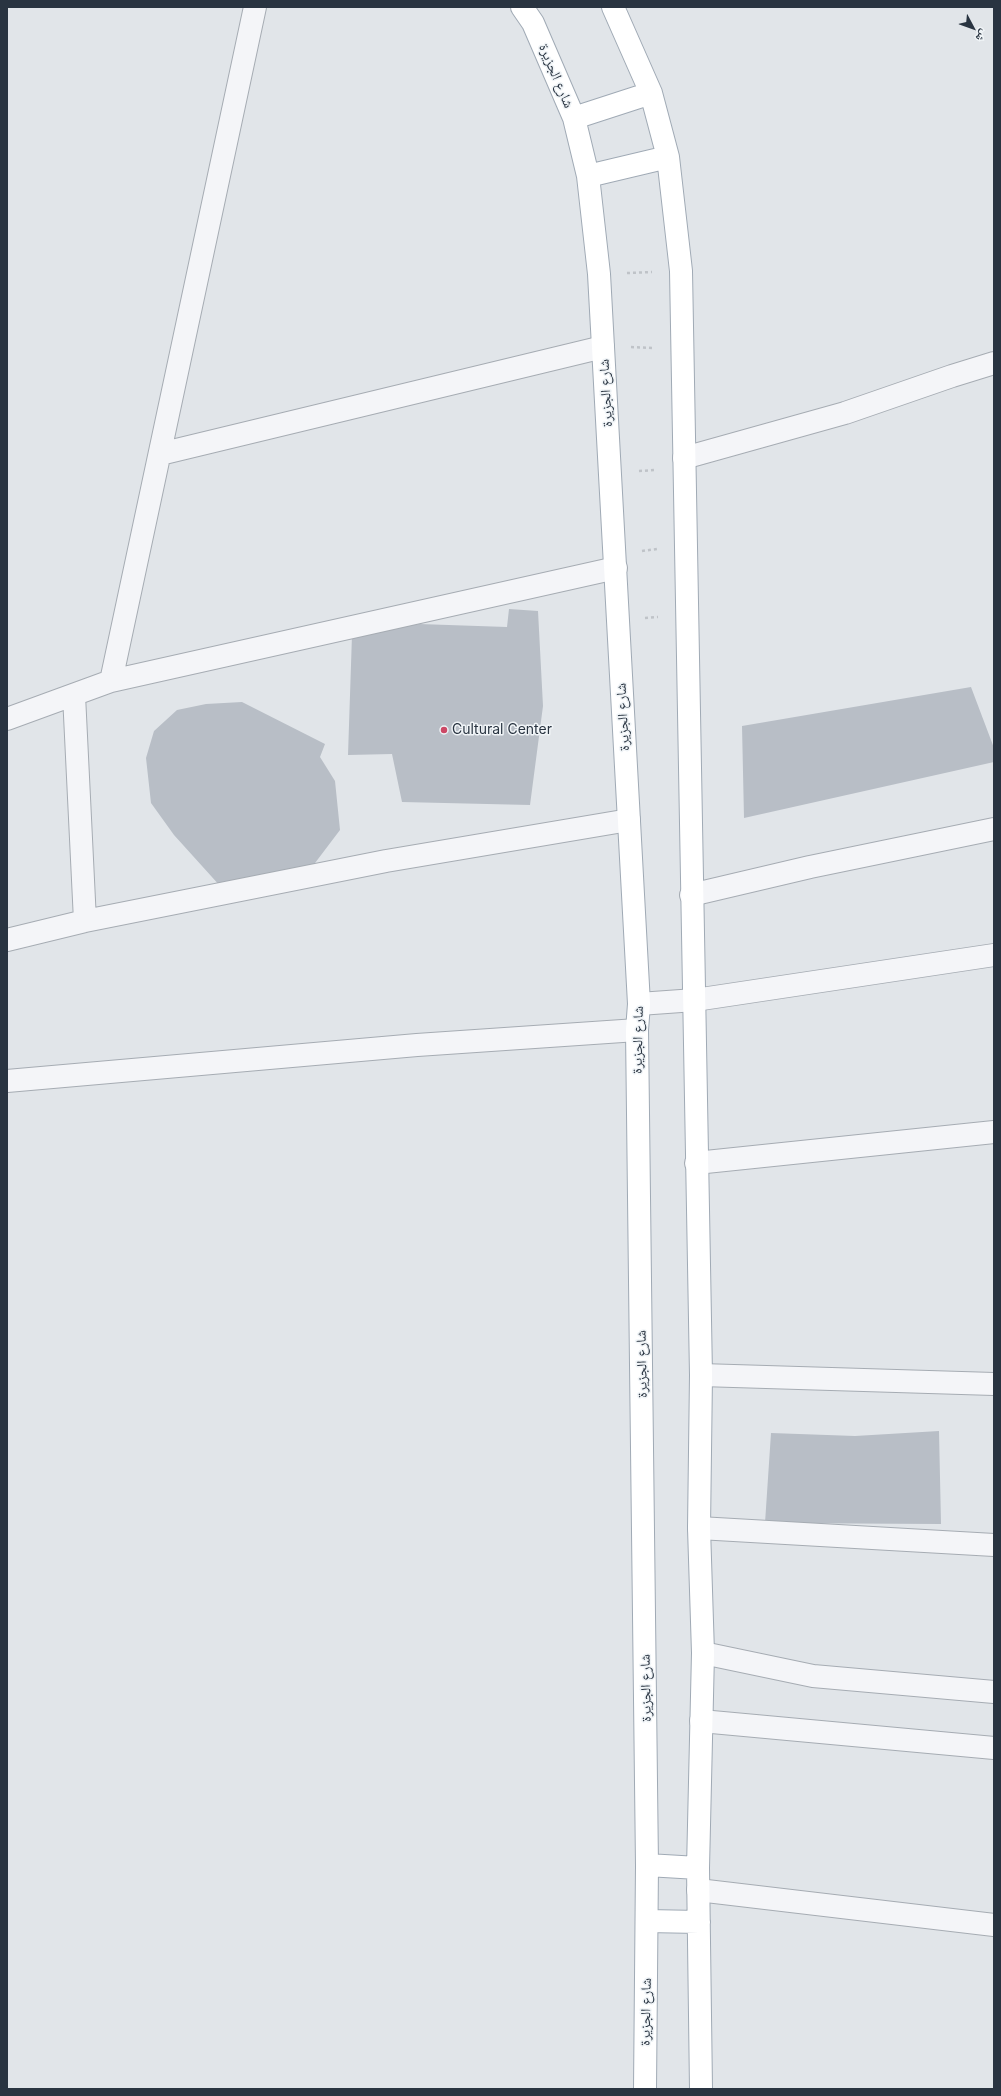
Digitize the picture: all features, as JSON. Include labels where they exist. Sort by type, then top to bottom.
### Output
[{"type":"main road","name":"شارع الجزيرة","points":[[522,7],[533,22],[574,118],[588,176],[599,274],[639,1004],[637,1030],[648,1865],[645,2089]]},
{"type":"main road","points":[[613,7],[651,93],[668,157],[681,271],[691,895],[695,1000],[700,1375],[702,1653],[698,1922],[701,2089]]},
{"type":"main road","points":[[574,118],[651,93]]},
{"type":"main road","points":[[588,176],[668,157]]},
{"type":"main road","points":[[648,1865],[698,1868]]},
{"type":"main road","points":[[647,1921],[698,1922]]},
{"type":"street","points":[[112,681],[256,7]]},
{"type":"street","points":[[160,454],[603,347]]},
{"type":"street","points":[[684,463],[845,413],[994,363]]},
{"type":"street","points":[[7,719],[112,681],[615,561]]},
{"type":"street","points":[[74,695],[85,920]]},
{"type":"street","points":[[7,940],[85,920],[386,862],[629,820]]},
{"type":"street","points":[[691,895],[810,867],[994,829]]},
{"type":"street","points":[[639,1004],[695,1000],[994,955]]},
{"type":"street","points":[[7,1081],[417,1045],[637,1030]]},
{"type":"street","points":[[696,1162],[994,1132]]},
{"type":"street","points":[[700,1375],[994,1384]]},
{"type":"street","points":[[700,1528],[994,1545]]},
{"type":"street","points":[[702,1653],[813,1676],[994,1692]]},
{"type":"street","points":[[701,1721],[994,1748]]},
{"type":"street","points":[[698,1890],[994,1925]]},
{"type":"path","points":[[599,274],[681,271]]},
{"type":"path","points":[[603,347],[682,349]]},
{"type":"path","points":[[610,474],[684,463]]},
{"type":"path","points":[[615,561],[685,545]]},
{"type":"path","points":[[618,620],[687,615]]},
{"type":"building","name":"Cultural Center","points":[[509,609],[538,611],[543,706],[530,805],[402,802],[392,754],[348,755],[352,635],[419,624],[507,627]]},
{"type":"building","points":[[971,687],[994,748],[994,762],[744,818],[742,726]]},
{"type":"building","points":[[242,702],[325,744],[320,757],[335,781],[340,830],[312,867],[221,887],[174,835],[151,803],[146,758],[154,731],[177,710],[206,704]]},
{"type":"building","points":[[939,1431],[941,1524],[765,1523],[771,1433],[855,1436]]},
{"type":"place","name":"Cultural Center","points":[[444,730]]}]
